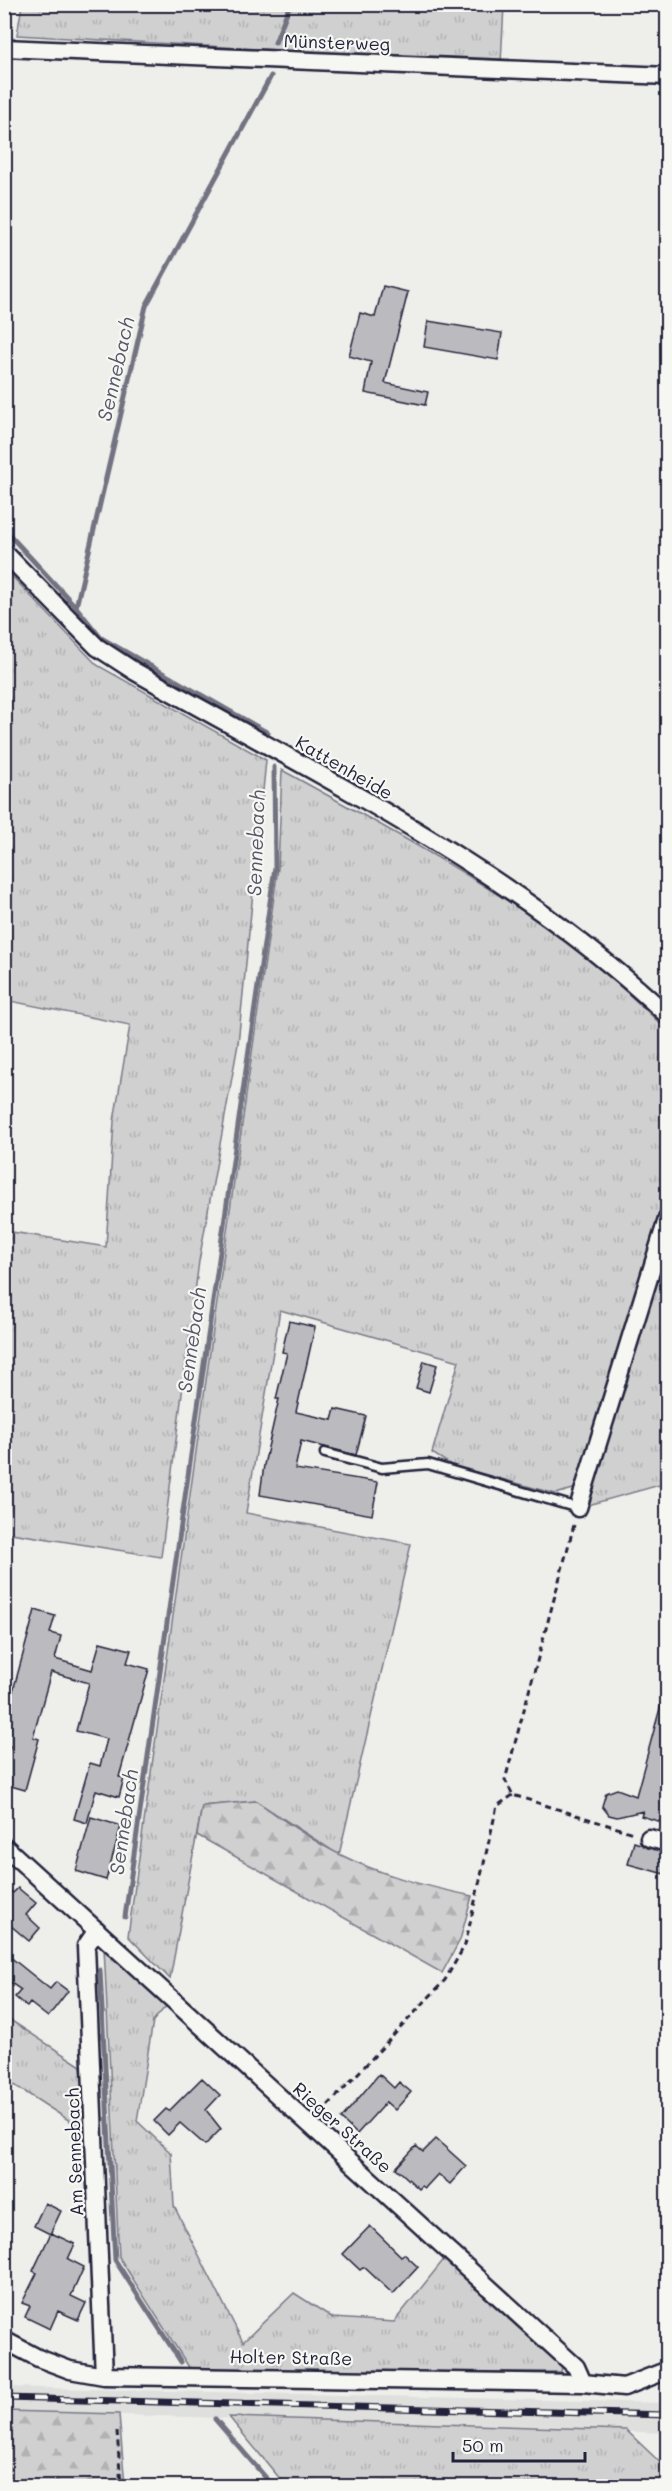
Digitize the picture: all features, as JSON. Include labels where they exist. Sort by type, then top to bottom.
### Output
[{"type":"street","name":"Münsterweg","points":[[4,48],[668,76]]},
{"type":"street","name":"Kattenheide","points":[[4,552],[97,647],[134,671],[428,837],[574,934],[633,983],[668,1016]]},
{"type":"street","points":[[578,1508],[668,1216]]},
{"type":"street","points":[[649,1838],[668,1843]]},
{"type":"street","name":"Rieger Straße","points":[[4,1846],[576,2367],[584,2383]]},
{"type":"street","name":"Am Sennebach","points":[[97,1930],[86,1946],[104,2376]]},
{"type":"street","name":"Holter Straße","points":[[4,2340],[39,2358],[70,2370],[104,2376],[584,2383]]},
{"type":"street","points":[[584,2383],[624,2387],[668,2370]]},
{"type":"lane","points":[[325,1453],[382,1468],[428,1464],[578,1508]]},
{"type":"path","points":[[578,1508],[505,1780],[513,1795],[649,1838]]},
{"type":"path","points":[[310,2126],[445,1980],[465,1945],[496,1806],[513,1795]]},
{"type":"path","points":[[117,2431],[121,2487]]},
{"type":"shaded area","points":[[5,2387],[667,2403],[668,2433],[5,2411]]},
{"type":"green space","points":[[22,5],[504,5],[501,63],[17,35]]},
{"type":"green space","points":[[4,568],[97,665],[266,760],[238,1044],[199,1261],[161,1557],[5,1532],[5,1231],[106,1247],[114,1121],[130,1025],[5,1000]]},
{"type":"green space","points":[[282,770],[428,852],[499,895],[594,963],[667,1030],[667,1200],[585,1476],[573,1489],[556,1494],[451,1465],[432,1453],[459,1361],[280,1310],[246,1513],[411,1544],[339,1855],[256,1801],[202,1806],[170,1979],[128,1936],[278,868]]},
{"type":"green space","points":[[667,1239],[667,1483],[588,1505]]},
{"type":"green space","points":[[256,1801],[297,1830],[357,1862],[405,1880],[472,1896],[460,1940],[442,1973],[197,1835],[202,1806]]},
{"type":"green space","points":[[104,1947],[167,2005],[153,2021],[137,2121],[171,2153],[174,2206],[243,2342],[294,2293],[333,2318],[394,2322],[445,2258],[562,2367],[561,2372],[192,2372],[119,2257]]},
{"type":"green space","points":[[4,2016],[81,2066],[87,2132],[5,2079]]},
{"type":"green space","points":[[5,2411],[119,2414],[125,2486],[5,2486]]},
{"type":"green space","points":[[229,2417],[626,2430],[667,2469],[667,2486],[286,2486]]},
{"type":"building","points":[[383,286],[408,292],[385,383],[428,392],[425,405],[365,393],[371,362],[349,356],[360,313],[375,317]]},
{"type":"building","points":[[428,321],[502,333],[498,360],[424,347]]},
{"type":"building","points":[[289,1321],[315,1327],[296,1412],[332,1420],[335,1409],[366,1416],[356,1455],[301,1441],[295,1469],[378,1482],[372,1515],[260,1495],[264,1465],[279,1399],[276,1399],[287,1353],[282,1352]]},
{"type":"building","points":[[424,1361],[437,1365],[429,1392],[416,1388]]},
{"type":"building","points":[[35,1610],[55,1616],[50,1633],[61,1636],[55,1659],[92,1670],[100,1642],[131,1650],[127,1663],[149,1669],[119,1777],[124,1778],[119,1797],[96,1790],[87,1823],[74,1819],[90,1763],[100,1766],[107,1739],[76,1731],[89,1683],[51,1672],[33,1737],[39,1739],[25,1790],[4,1784],[4,1768],[10,1746],[4,1744],[4,1724]]},
{"type":"building","points":[[663,1697],[668,1698],[668,1824],[641,1816],[643,1811],[617,1817],[609,1815],[602,1806],[606,1793],[617,1789],[636,1796]]},
{"type":"building","points":[[91,1817],[121,1826],[106,1880],[76,1871]]},
{"type":"building","points":[[634,1842],[668,1853],[668,1875],[628,1864]]},
{"type":"building","points":[[4,1885],[13,1893],[18,1888],[36,1903],[26,1915],[40,1928],[29,1941],[4,1920]]},
{"type":"building","points":[[4,1952],[50,1989],[56,1982],[68,1991],[48,2017],[30,2003],[27,2007],[15,1997],[21,1990],[4,1978]]},
{"type":"building","points":[[379,2074],[394,2088],[399,2082],[411,2092],[395,2110],[386,2102],[357,2134],[341,2119]]},
{"type":"building","points":[[202,2078],[220,2095],[206,2110],[221,2129],[205,2145],[180,2123],[168,2135],[154,2121],[166,2109],[169,2111]]},
{"type":"building","points":[[436,2139],[466,2166],[450,2184],[438,2174],[425,2188],[422,2186],[419,2189],[396,2168],[416,2146],[423,2152]]},
{"type":"building","points":[[45,2203],[61,2211],[50,2234],[34,2226]]},
{"type":"building","points":[[370,2226],[401,2256],[404,2254],[418,2267],[393,2294],[364,2267],[360,2270],[343,2254]]},
{"type":"building","points":[[51,2233],[75,2244],[68,2259],[84,2267],[71,2296],[86,2303],[78,2320],[58,2311],[50,2329],[25,2317],[30,2306],[22,2303],[37,2273],[33,2271]]},
{"type":"waterway","name":"Sennebach","points":[[275,43],[290,4]]},
{"type":"waterway","name":"Sennebach","points":[[268,733],[101,638],[76,607],[146,306],[271,76]]},
{"type":"waterway","points":[[4,529],[76,607]]},
{"type":"waterway","name":"Sennebach","points":[[125,1917],[275,867],[274,767]]},
{"type":"waterway","name":"Sennebach","points":[[100,1970],[115,2260],[181,2362]]},
{"type":"waterway","name":"Sennebach","points":[[215,2419],[273,2486]]},
{"type":"railway","points":[[4,2398],[668,2415]]}]
